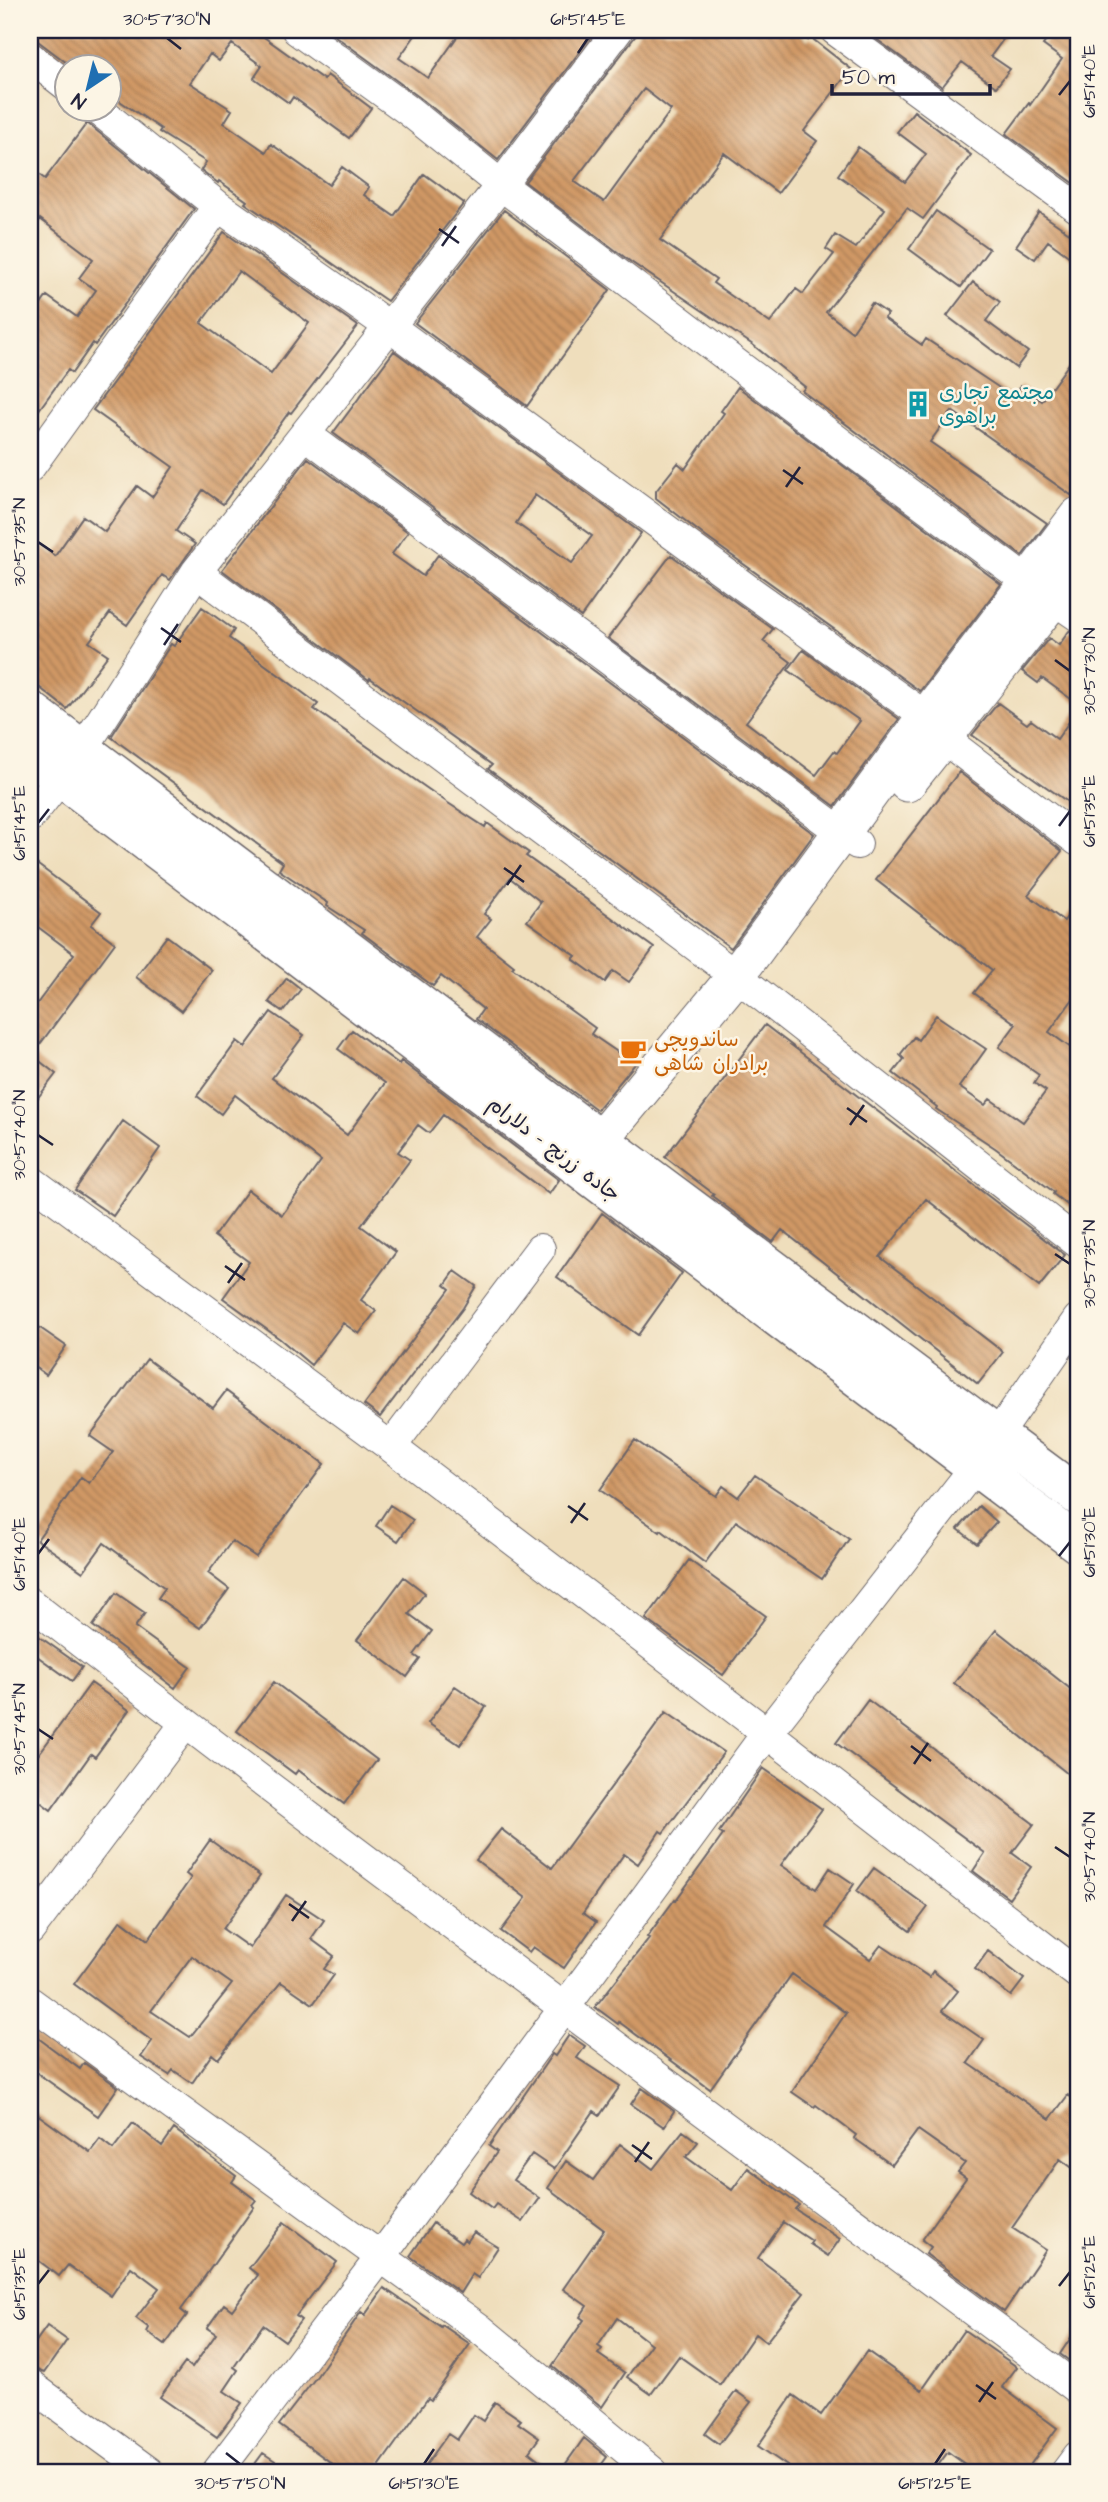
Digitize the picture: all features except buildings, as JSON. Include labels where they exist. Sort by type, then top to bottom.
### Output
[{"type":"highway","name":"جاده زرنج - دلارام","points":[[30,710],[71,763],[987,1451],[1078,1544]]},
{"type":"highway","name":"جاده زرنج - دلارام","points":[[30,754],[71,763]]},
{"type":"highway","name":"جاده زرنج - دلارام","points":[[987,1451],[1078,1496]]},
{"type":"main road","points":[[1054,599],[1078,516]]},
{"type":"main road","points":[[600,1162],[744,982],[849,838],[934,729],[1054,599],[1078,563]]},
{"type":"street","points":[[298,30],[409,111],[501,185],[842,444],[1054,599]]},
{"type":"street","points":[[30,817],[71,763],[196,572],[501,185],[618,30]]},
{"type":"street","points":[[835,30],[1078,208]]},
{"type":"street","points":[[30,57],[52,74]]},
{"type":"street","points":[[113,122],[218,206],[390,327],[757,597],[915,709],[934,729],[1078,841]]},
{"type":"street","points":[[30,467],[218,206]]},
{"type":"street","points":[[305,434],[849,838]]},
{"type":"street","points":[[196,572],[744,982],[1078,1243]]},
{"type":"street","points":[[30,1181],[391,1447],[1078,1974]]},
{"type":"street","points":[[391,1447],[540,1249]]},
{"type":"street","points":[[217,2472],[380,2258],[563,2006],[767,1733],[987,1451],[1078,1320]]},
{"type":"street","points":[[30,1602],[185,1724],[1078,2389]]},
{"type":"street","points":[[30,1930],[185,1724]]},
{"type":"street","points":[[30,2002],[480,2329],[653,2472]]},
{"type":"street","points":[[30,2385],[149,2472]]},
{"type":"street","points":[[1066,2472],[1078,2456]]},
{"type":"place","name":"مجتمع تجاری براهوی","points":[[918,404]]},
{"type":"place","name":"ساندویچی برادران شاهی","points":[[633,1051]]}]
